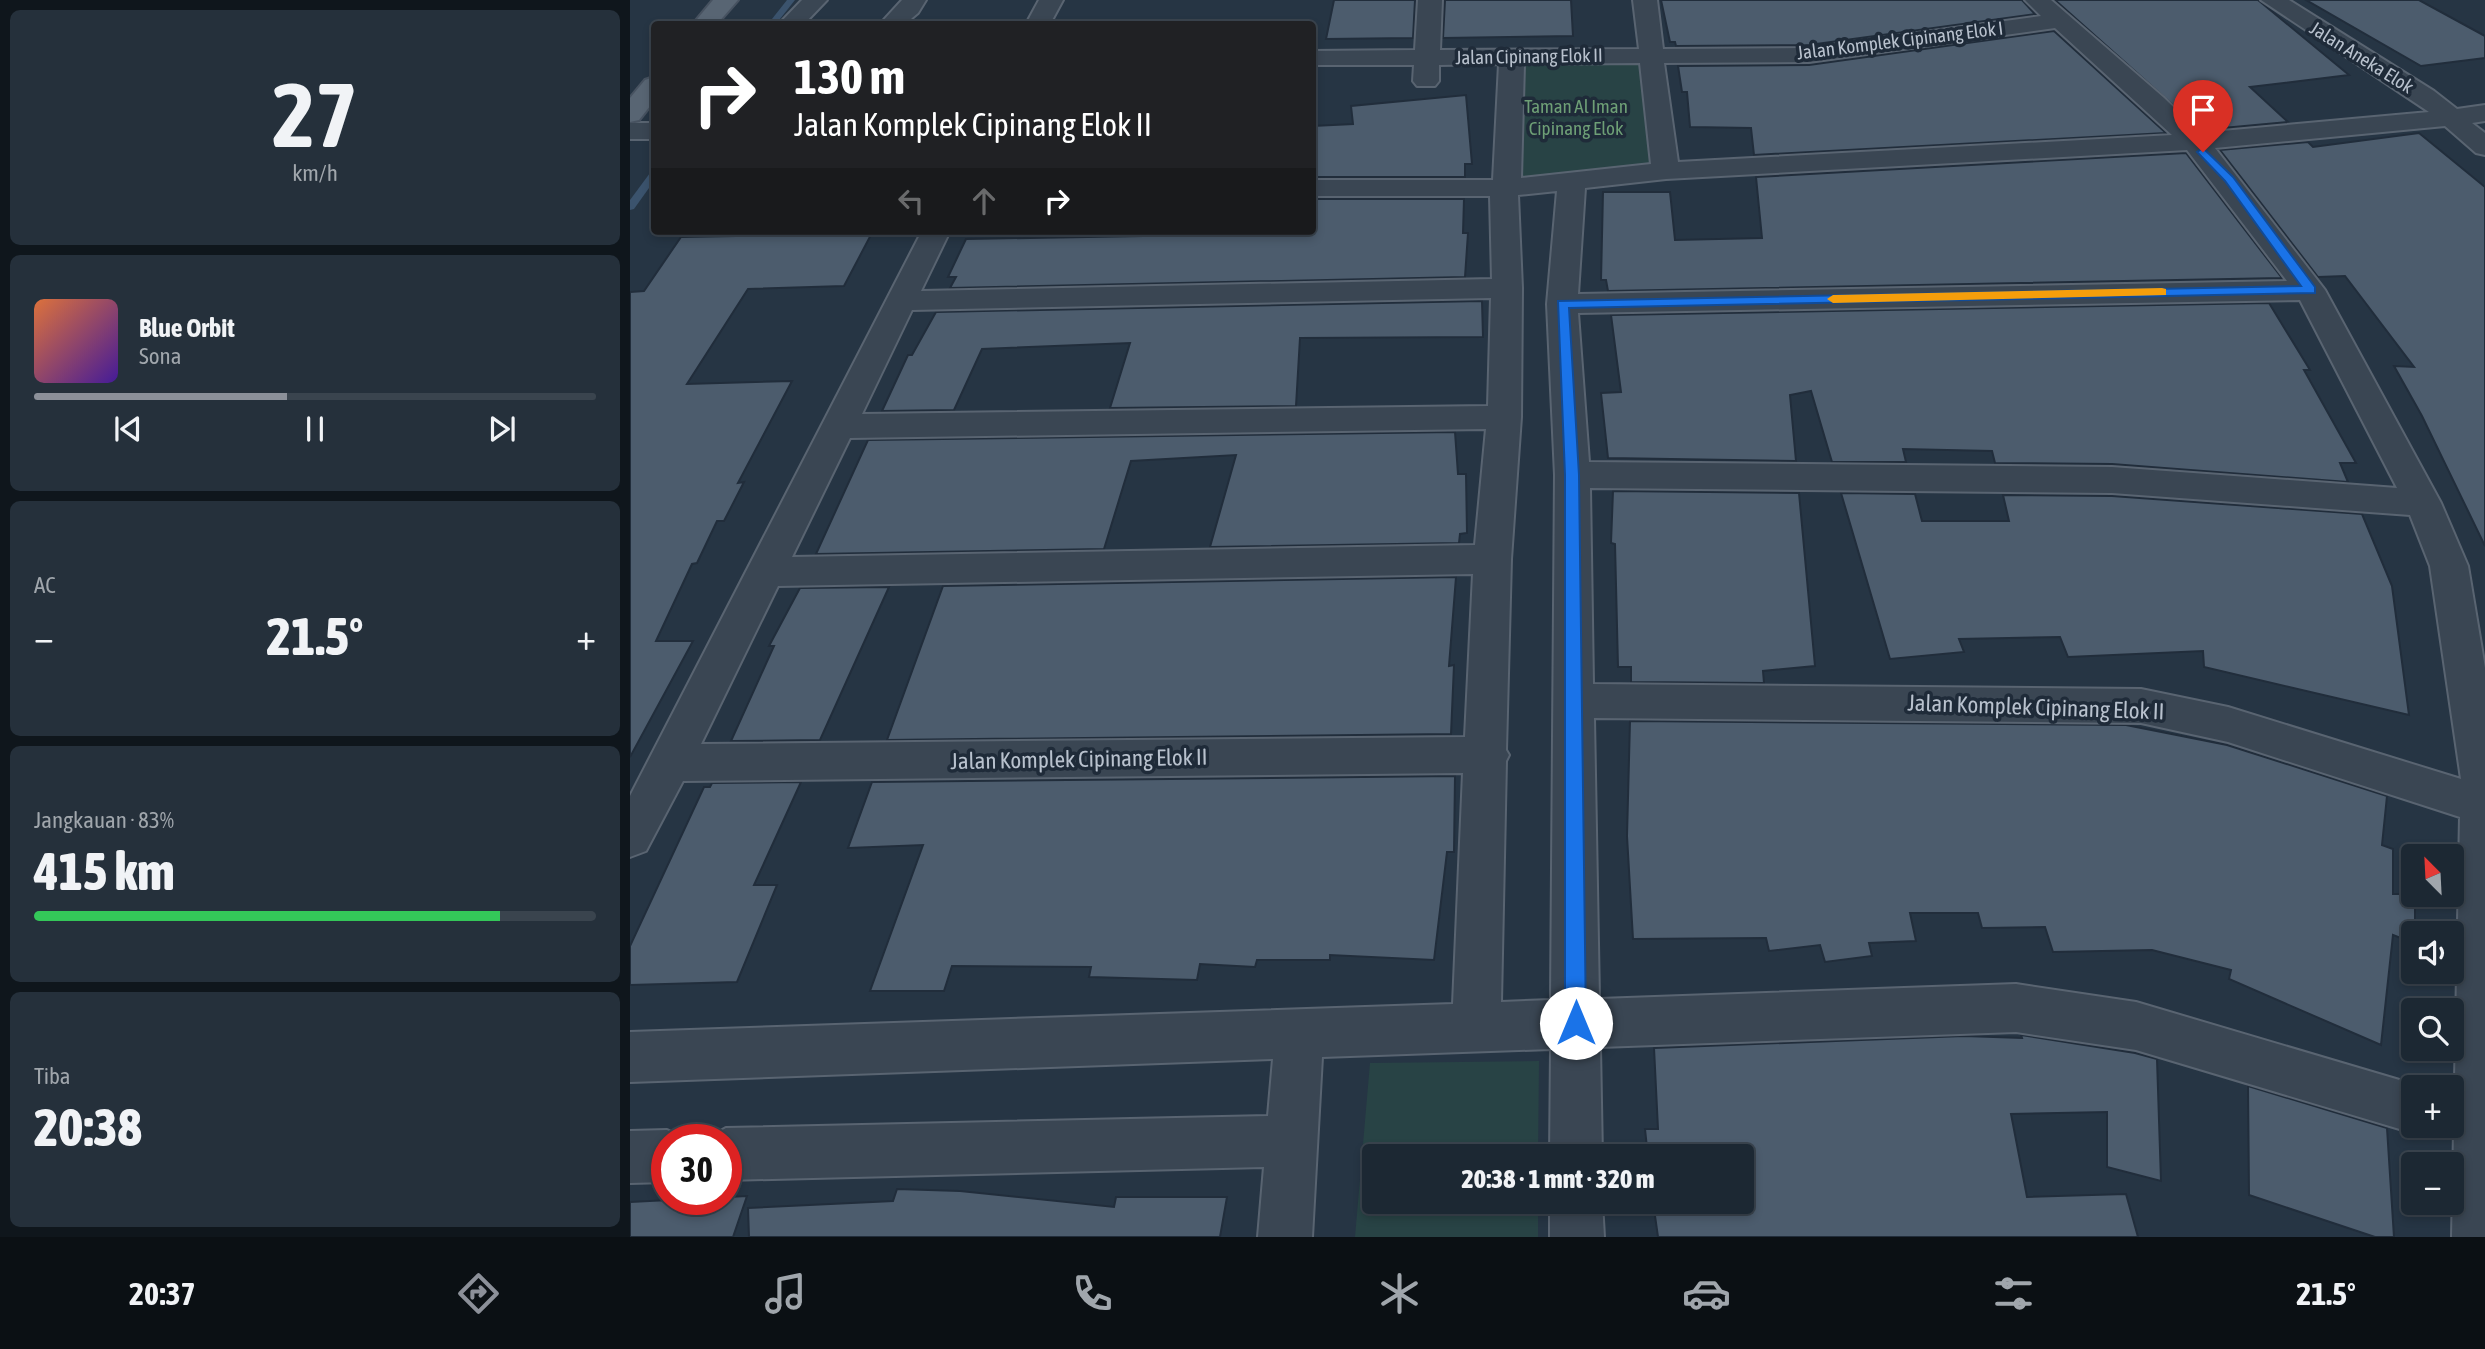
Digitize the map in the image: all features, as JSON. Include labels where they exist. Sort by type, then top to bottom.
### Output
[{"type":"main road","points":[[708,21],[726,0]]},
{"type":"main road","points":[[641,127],[651,96]]},
{"type":"street","points":[[794,21],[815,0]]},
{"type":"street","points":[[896,21],[911,8],[914,0]]},
{"type":"street","points":[[1040,21],[1051,0]]},
{"type":"street","points":[[1426,69],[1430,0]]},
{"type":"street","points":[[1644,0],[1653,54],[1678,151]]},
{"type":"street","points":[[2037,0],[2185,133],[2229,179],[2310,290],[2423,502],[2449,566],[2482,775],[2466,1123],[2479,1237]]},
{"type":"street","name":"Jalan Aneka Elok","points":[[2278,1],[2425,96],[2452,118]]},
{"type":"street","name":"Jalan Komplek Cipinang Elok I","points":[[1653,54],[1810,55],[2062,20]]},
{"type":"street","name":"Jalan Cipinang Elok II","points":[[1316,58],[1426,69],[1511,68],[1653,54]]},
{"type":"street","points":[[1476,1027],[1488,755],[1492,559],[1504,417],[1506,187],[1511,68]]},
{"type":"street","name":"Jalan Cipinang Elok II","points":[[1338,82],[1426,69]]},
{"type":"street","points":[[1678,151],[2185,133],[2425,96]]},
{"type":"street","points":[[1316,188],[1506,187],[1573,179],[1678,151],[2185,133],[2452,118],[2485,113]]},
{"type":"street","points":[[2452,118],[2485,147]]},
{"type":"street","points":[[1573,179],[1562,304],[1572,475],[1576,1144]]},
{"type":"street","points":[[630,837],[671,763],[934,235]]},
{"type":"street","points":[[901,301],[1507,288]]},
{"type":"street","points":[[1562,304],[2310,290]]},
{"type":"street","points":[[838,426],[1504,417]]},
{"type":"street","points":[[1572,475],[2112,480],[2423,502]]},
{"type":"street","points":[[766,572],[1492,559]]},
{"type":"street","name":"Jalan Komplek Cipinang Elok II","points":[[1575,701],[2141,706],[2186,712],[2234,724],[2482,804]]},
{"type":"street","name":"Jalan Komplek Cipinang Elok II","points":[[671,763],[1488,755]]},
{"type":"street","points":[[630,1057],[2016,1008],[2136,1026],[2401,1104]]},
{"type":"street","points":[[1284,1237],[1299,1032]]},
{"type":"street","points":[[742,1154],[1291,1141]]},
{"type":"street","points":[[630,1157],[651,1156]]},
{"type":"street","points":[[1576,1214],[1577,1237]]},
{"type":"green space","name":"Taman Al Iman Cipinang Elok","points":[[1653,56],[1661,172],[1511,181],[1516,59]]},
{"type":"green space","points":[[1539,1061],[1538,1144],[1363,1144],[1370,1063]]},
{"type":"green space","points":[[1362,1156],[1362,1214],[1538,1214],[1538,1237],[1355,1237]]},
{"type":"building","points":[[1334,0],[1415,0],[1413,38],[1326,39]]},
{"type":"building","points":[[1445,0],[1571,0],[1573,36],[1443,38]]},
{"type":"building","points":[[1661,0],[2022,0],[2035,14],[1809,45],[1676,46],[1675,42],[1670,42]]},
{"type":"building","points":[[2055,0],[2258,0],[2349,75],[2250,87],[2288,122],[2201,130]]},
{"type":"building","points":[[2306,0],[2419,0],[2485,36],[2485,58],[2421,66]]},
{"type":"building","points":[[2054,31],[2166,133],[1754,155],[1751,128],[1690,127],[1687,92],[1682,92],[1678,66],[1809,65]]},
{"type":"building","points":[[1466,95],[1472,164],[1465,164],[1465,177],[1316,177],[1316,126],[1353,124],[1351,106]]},
{"type":"building","points":[[2419,133],[2485,187],[2485,546],[2422,416],[2394,366],[2414,367],[2345,276],[2318,277],[2220,150],[2308,142],[2313,147]]},
{"type":"building","points":[[2186,153],[2282,278],[1608,291],[1606,280],[1601,280],[1603,192],[1670,192],[1675,240],[1762,238],[1756,177]]},
{"type":"building","points":[[1316,199],[1464,199],[1463,233],[1468,233],[1465,277],[950,288],[956,277],[948,277],[966,239],[1316,235]]},
{"type":"building","points":[[871,235],[844,286],[748,289],[687,384],[792,381],[738,483],[744,482],[724,521],[717,521],[697,563],[692,564],[656,641],[693,641],[630,757],[630,292],[644,291],[681,237]]},
{"type":"building","points":[[1482,301],[1483,337],[1300,338],[1296,406],[1110,408],[1130,343],[982,349],[954,410],[882,411],[908,355],[912,355],[936,312]]},
{"type":"building","points":[[2269,303],[2310,370],[2304,370],[2356,463],[2340,463],[2348,482],[2112,464],[1995,463],[1992,451],[1903,449],[1906,462],[1832,462],[1811,391],[1790,395],[1796,461],[1608,458],[1601,393],[1621,392],[1611,315]]},
{"type":"building","points":[[1455,432],[1458,474],[1466,474],[1467,533],[1460,534],[1459,543],[1210,547],[1236,455],[1131,461],[1104,549],[816,554],[868,440]]},
{"type":"building","points":[[1613,491],[1799,493],[1815,666],[1763,671],[1764,683],[1631,682],[1631,667],[1618,667],[1615,544],[1611,543]]},
{"type":"building","points":[[1841,493],[1915,494],[1922,521],[2009,521],[2003,495],[2112,496],[2362,514],[2392,586],[2409,715],[2204,667],[2203,651],[2068,657],[2060,637],[1959,639],[1964,652],[1890,659]]},
{"type":"building","points":[[1456,577],[1449,666],[1454,665],[1451,734],[887,740],[943,586]]},
{"type":"building","points":[[889,587],[820,740],[731,741],[774,646],[769,646],[800,588]]},
{"type":"building","points":[[1630,721],[2126,725],[2227,745],[2387,796],[2382,845],[2393,849],[2393,894],[2401,894],[2401,907],[2415,907],[2415,921],[2401,921],[2401,938],[2393,935],[2381,1045],[2229,979],[2231,970],[2152,950],[2053,952],[2045,927],[1982,928],[1978,913],[1910,913],[1916,941],[1869,943],[1872,956],[1825,962],[1820,945],[1769,951],[1766,938],[1633,939],[1627,836]]},
{"type":"building","points":[[1455,776],[1454,852],[1447,852],[1434,960],[1330,955],[1330,960],[1257,960],[1255,967],[1200,964],[1197,980],[1089,977],[1091,967],[952,966],[944,991],[870,991],[923,845],[848,848],[872,782]]},
{"type":"building","points":[[801,782],[754,885],[777,885],[737,982],[630,985],[630,946],[704,787],[710,787],[712,783]]},
{"type":"building","points":[[2021,1035],[2157,1059],[2161,1181],[2107,1167],[2107,1112],[2011,1114],[2027,1197],[2126,1194],[2138,1237],[1658,1237],[1655,1214],[1754,1214],[1754,1144],[1647,1144],[1645,1129],[1658,1129],[1654,1048],[1964,1036],[2022,1038]]},
{"type":"building","points":[[2248,1086],[2387,1128],[2394,1237],[2375,1237],[2249,1195]]},
{"type":"building","points":[[897,1189],[960,1191],[1114,1207],[1116,1197],[1227,1197],[1220,1237],[749,1237],[748,1208],[893,1201]]},
{"type":"building","points":[[742,1196],[747,1196],[742,1211]]},
{"type":"building","points":[[651,1201],[651,1215],[741,1215],[733,1237],[630,1237],[630,1202]]},
{"type":"waterway","points":[[774,21],[791,0]]},
{"type":"waterway","points":[[630,207],[651,179]]},
{"type":"slow traffic","points":[[1833,299],[2162,292]]},
{"type":"route","points":[[1576,1023],[1572,475],[1562,304],[2310,290],[2229,179],[2203,152]]}]
